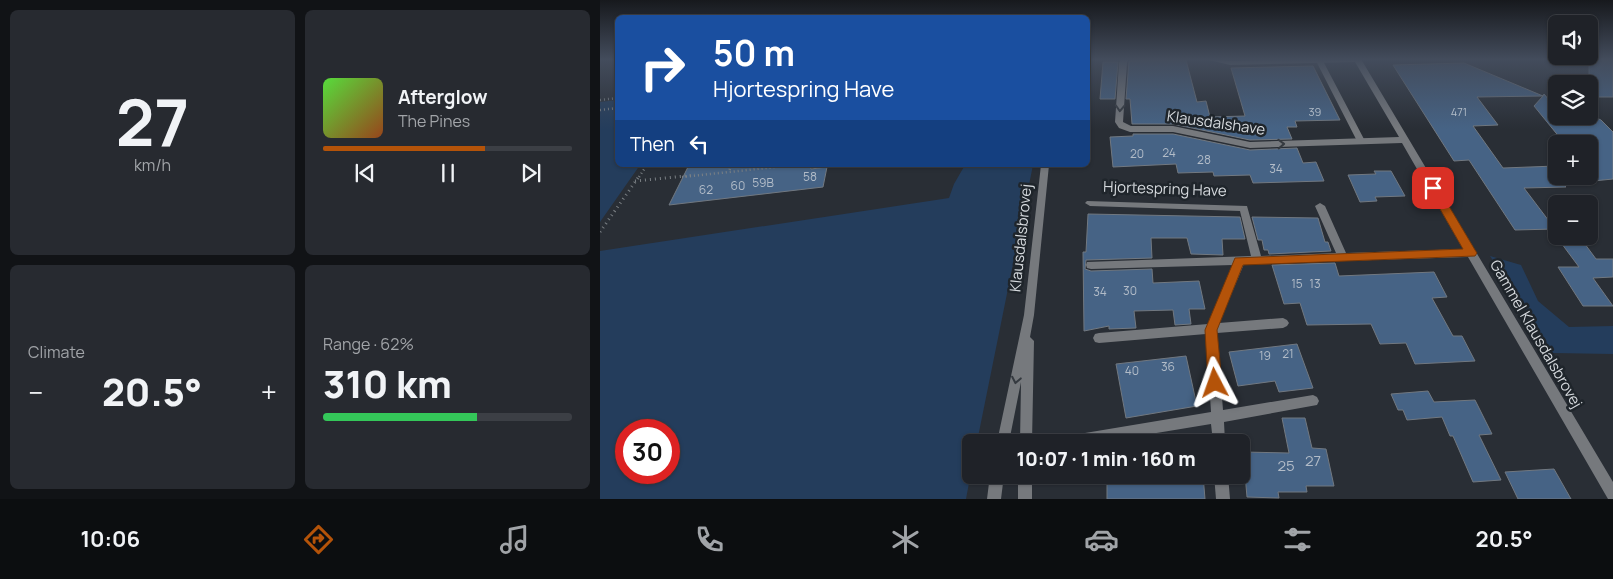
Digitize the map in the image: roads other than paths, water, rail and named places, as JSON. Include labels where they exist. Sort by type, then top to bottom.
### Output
[{"type":"street","name":"Klausdalshave","points":[[1122,82],[1119,122],[1122,126],[1130,129],[1173,129],[1250,145],[1404,140]]},
{"type":"street","points":[[1330,82],[1360,141]]},
{"type":"street","name":"Gammel Klausdalsbrovej","points":[[1370,82],[1613,495]]},
{"type":"street","name":"Klausdalsbrovej","points":[[1005,434],[1029,315],[1046,167]]},
{"type":"street","name":"Hjortespring Have","points":[[1090,203],[1244,208],[1257,260]]},
{"type":"street","points":[[1320,206],[1343,257]]},
{"type":"street","points":[[1091,266],[1471,253]]},
{"type":"street","points":[[1218,434],[1211,330],[1240,261]]},
{"type":"street","name":"Klausdalsbrovej","points":[[1026,434],[1029,315]]},
{"type":"street","points":[[1099,338],[1283,323]]},
{"type":"street","points":[[1117,434],[1313,401]]},
{"type":"street","points":[[994,499],[996,484]]},
{"type":"street","points":[[1025,484],[1025,499]]},
{"type":"street","points":[[1222,484],[1223,499]]}]
